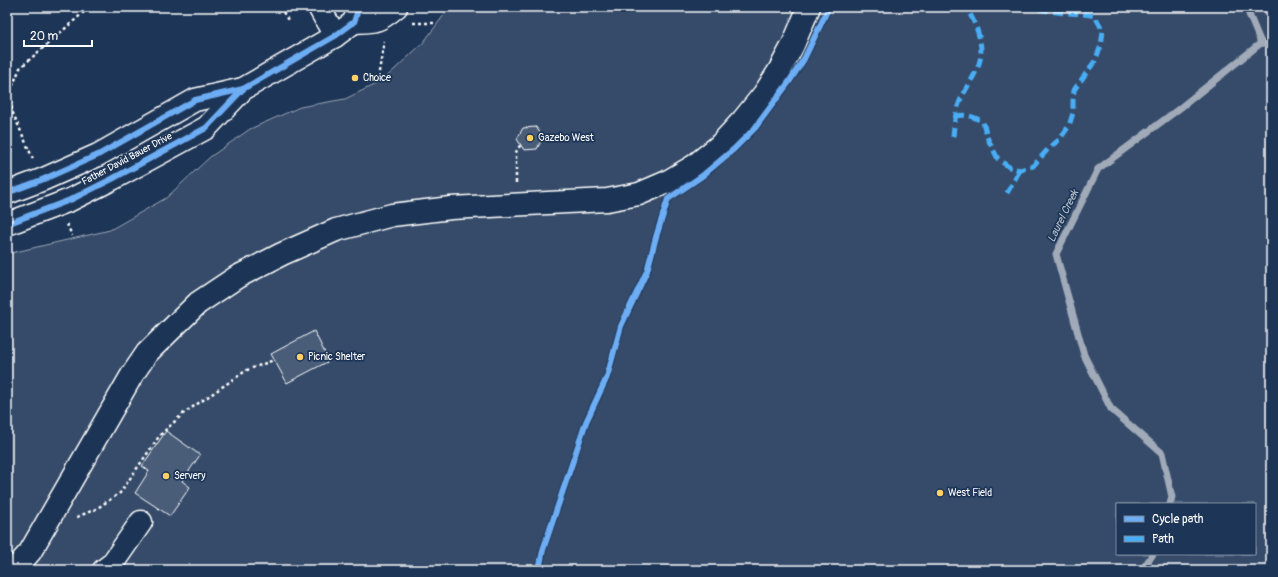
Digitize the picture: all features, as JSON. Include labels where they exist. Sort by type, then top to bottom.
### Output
[{"type":"street","points":[[319,7],[335,36]]},
{"type":"street","name":"Father David Bauer Drive","points":[[15,222],[57,206],[112,179],[206,128],[243,89],[335,36],[357,14],[377,21],[396,7]]},
{"type":"street","points":[[14,570],[30,552],[128,381],[147,353],[198,303],[236,277],[282,254],[336,230],[392,215],[451,208],[607,200],[639,194],[667,182],[694,166],[719,146],[764,94],[793,45],[809,7]]},
{"type":"street","name":"Father David Bauer Drive","points":[[9,188],[44,180],[98,155],[195,100],[243,89]]},
{"type":"street","points":[[9,188],[15,222]]},
{"type":"street","points":[[104,570],[112,564],[141,522]]},
{"type":"path","points":[[280,7],[289,22]]},
{"type":"path","points":[[34,162],[12,111],[9,91],[20,68],[84,12]]},
{"type":"path","points":[[411,23],[434,23]]},
{"type":"path","points":[[378,78],[385,38]]},
{"type":"path","points":[[516,205],[516,152],[521,144]]},
{"type":"path","points":[[539,570],[543,550],[586,422],[607,377],[621,326],[647,271],[666,205]]},
{"type":"path","points":[[47,522],[58,522],[96,510],[120,493],[160,435],[184,413],[248,370],[274,360]]},
{"type":"shaded area","points":[[450,7],[1271,7],[1271,570],[7,570],[7,254],[110,230],[166,198],[210,157],[250,129],[300,107],[345,99],[382,81],[423,43]]},
{"type":"building","name":"Gazebo West","points":[[536,127],[543,137],[537,149],[524,150],[517,139],[523,128]]},
{"type":"building","name":"Picnic Shelter","points":[[314,331],[329,361],[287,383],[271,354]]},
{"type":"building","name":"Servery","points":[[166,431],[200,455],[182,481],[190,487],[170,516],[135,493],[149,471],[142,466]]},
{"type":"waterway","points":[[1246,7],[1261,43]]},
{"type":"waterway","name":"Laurel Creek","points":[[1170,503],[1172,497],[1162,453],[1111,409],[1084,355],[1056,254],[1098,169],[1180,108],[1261,43],[1271,44]]},
{"type":"waterway","name":"Laurel Creek","points":[[1142,570],[1152,555]]},
{"type":"marked path","points":[[953,137],[958,106],[976,70],[981,53],[978,32],[966,7]]},
{"type":"marked path","points":[[955,116],[969,116],[983,122],[987,137],[998,159],[1009,167],[1020,170],[1033,166],[1050,147],[1059,140],[1069,126],[1073,113],[1074,90],[1095,61],[1101,46],[1103,31],[1095,16],[1029,7]]},
{"type":"marked path","points":[[1007,193],[1020,170]]},
{"type":"cycle path","points":[[7,193],[44,179],[98,155],[195,100],[243,89],[335,36],[354,22],[359,7]]},
{"type":"cycle path","points":[[539,570],[543,550],[586,422],[607,377],[621,326],[647,271],[668,199],[702,176],[734,149],[755,128],[804,59],[829,7]]},
{"type":"cycle path","points":[[7,224],[70,200],[206,128],[243,89]]},
{"type":"place","name":"Choice","points":[[355,78]]},
{"type":"place","name":"Gazebo West","points":[[530,138]]},
{"type":"place","name":"Picnic Shelter","points":[[300,357]]},
{"type":"place","name":"Servery","points":[[166,476]]},
{"type":"place","name":"West Field","points":[[940,493]]}]
